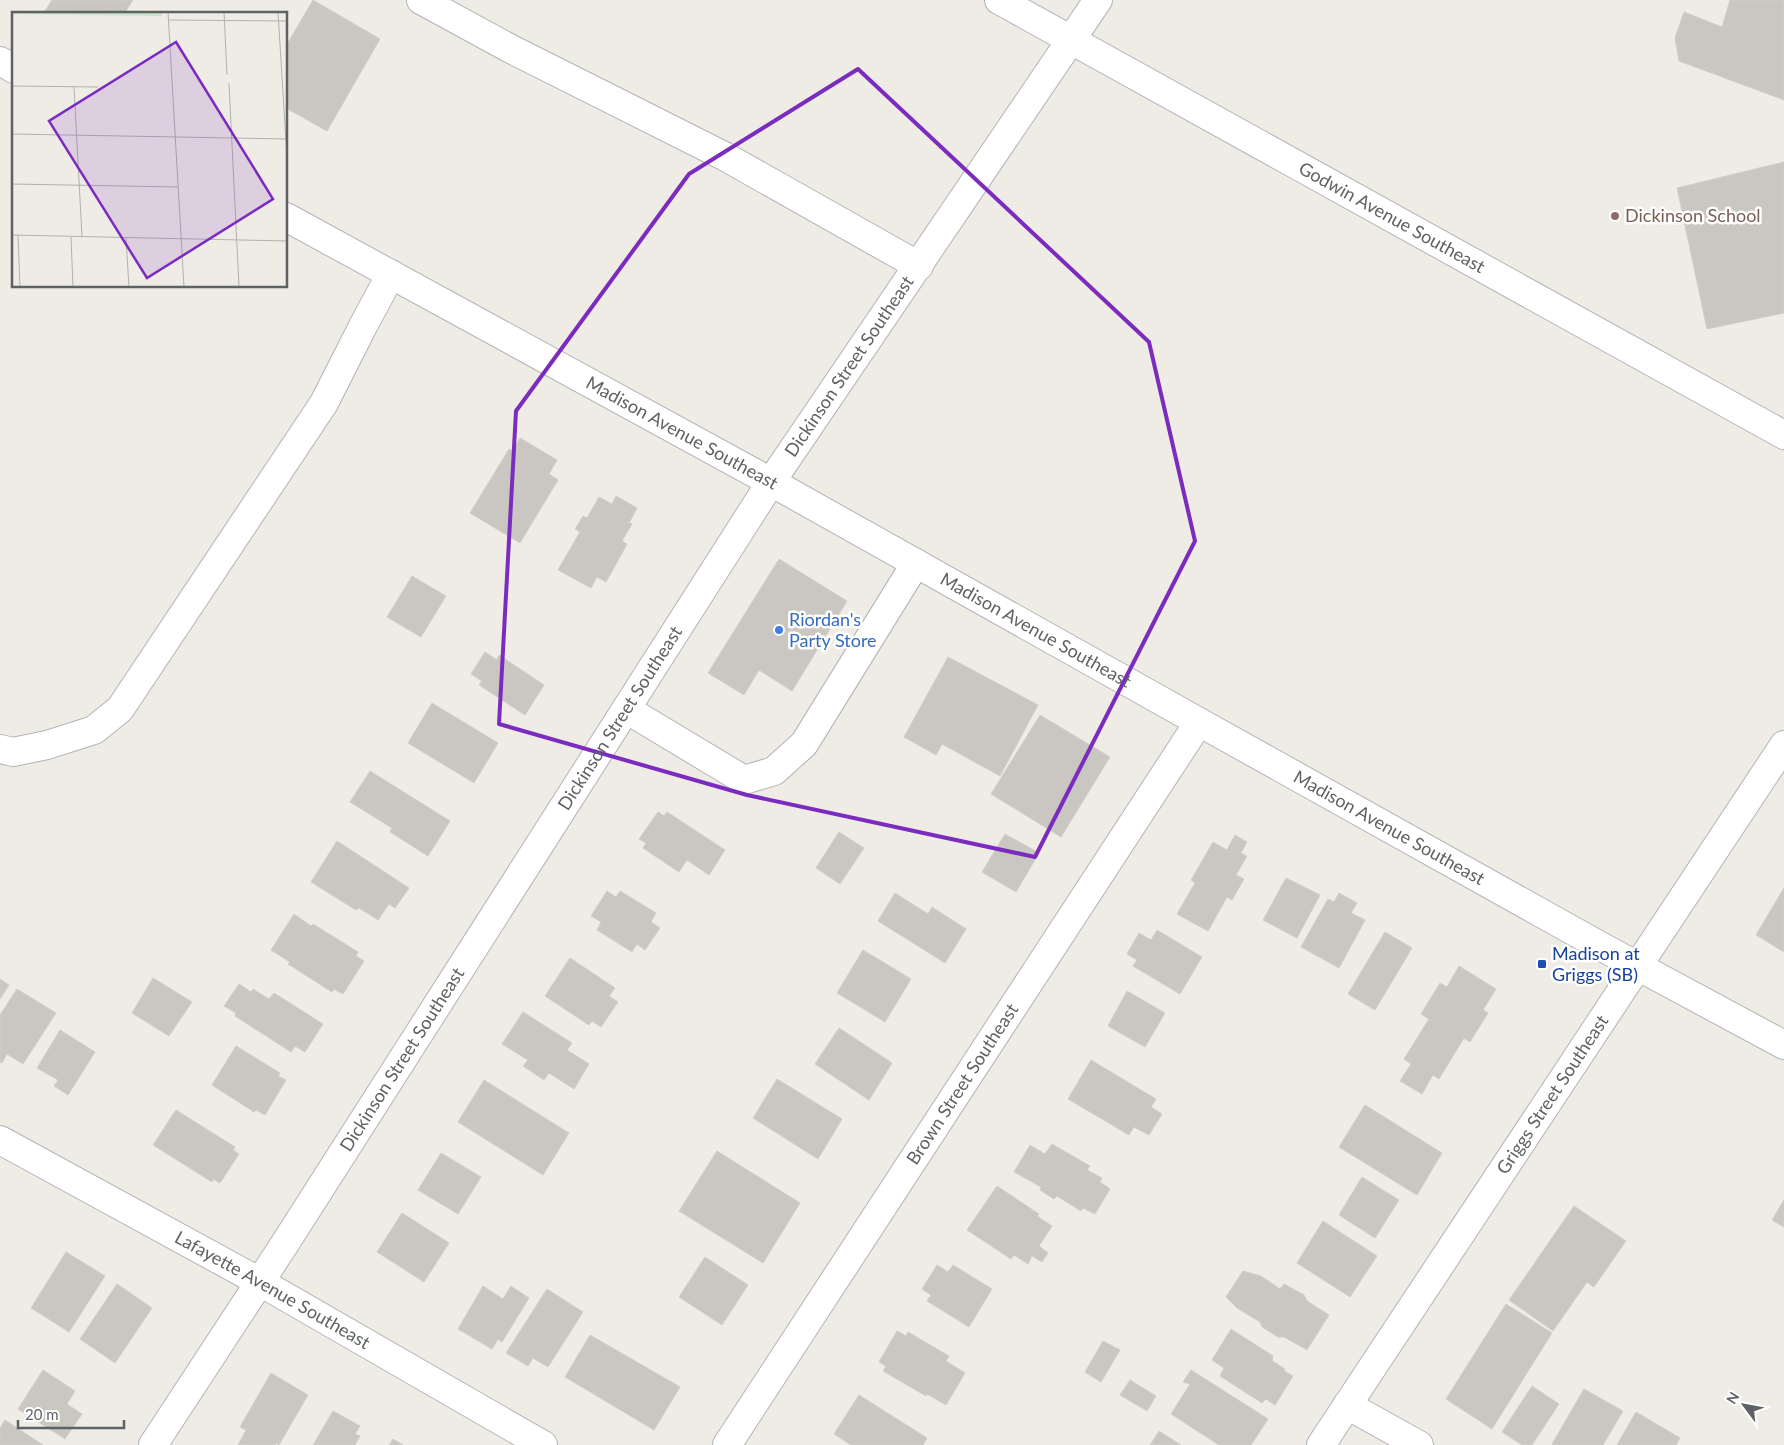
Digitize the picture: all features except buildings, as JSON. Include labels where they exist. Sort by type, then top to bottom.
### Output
[{"type":"street","points":[[421,0],[509,48],[724,156],[919,266]]},
{"type":"street","name":"Godwin Avenue Southeast","points":[[998,0],[1784,435]]},
{"type":"street","name":"Dickinson Street Southeast","points":[[152,1445],[260,1282],[771,482],[1098,0]]},
{"type":"street","points":[[0,61],[12,67]]},
{"type":"street","name":"Madison Avenue Southeast","points":[[288,218],[771,482],[1198,722],[1784,1046]]},
{"type":"street","points":[[0,749],[13,752],[47,745],[94,730],[120,709],[324,403],[391,274]]},
{"type":"street","points":[[626,709],[744,780],[774,771],[804,744],[916,563]]},
{"type":"street","name":"Brown Street Southeast","points":[[727,1445],[1198,722]]},
{"type":"street","name":"Griggs Street Southeast","points":[[1321,1445],[1784,746]]},
{"type":"street","name":"Lafayette Avenue Southeast","points":[[0,1140],[260,1282],[543,1445]]},
{"type":"street","points":[[1347,1405],[1419,1445]]},
{"type":"highlighted area","points":[[858,69],[1149,342],[1195,541],[1035,857],[747,795],[499,724],[516,411],[689,174]]},
{"type":"place","name":"Dickinson School","points":[[1615,216]]},
{"type":"place","name":"Riordan's Party Store","points":[[779,630]]},
{"type":"place","name":"Madison at Griggs (SB)","points":[[1542,964]]}]
